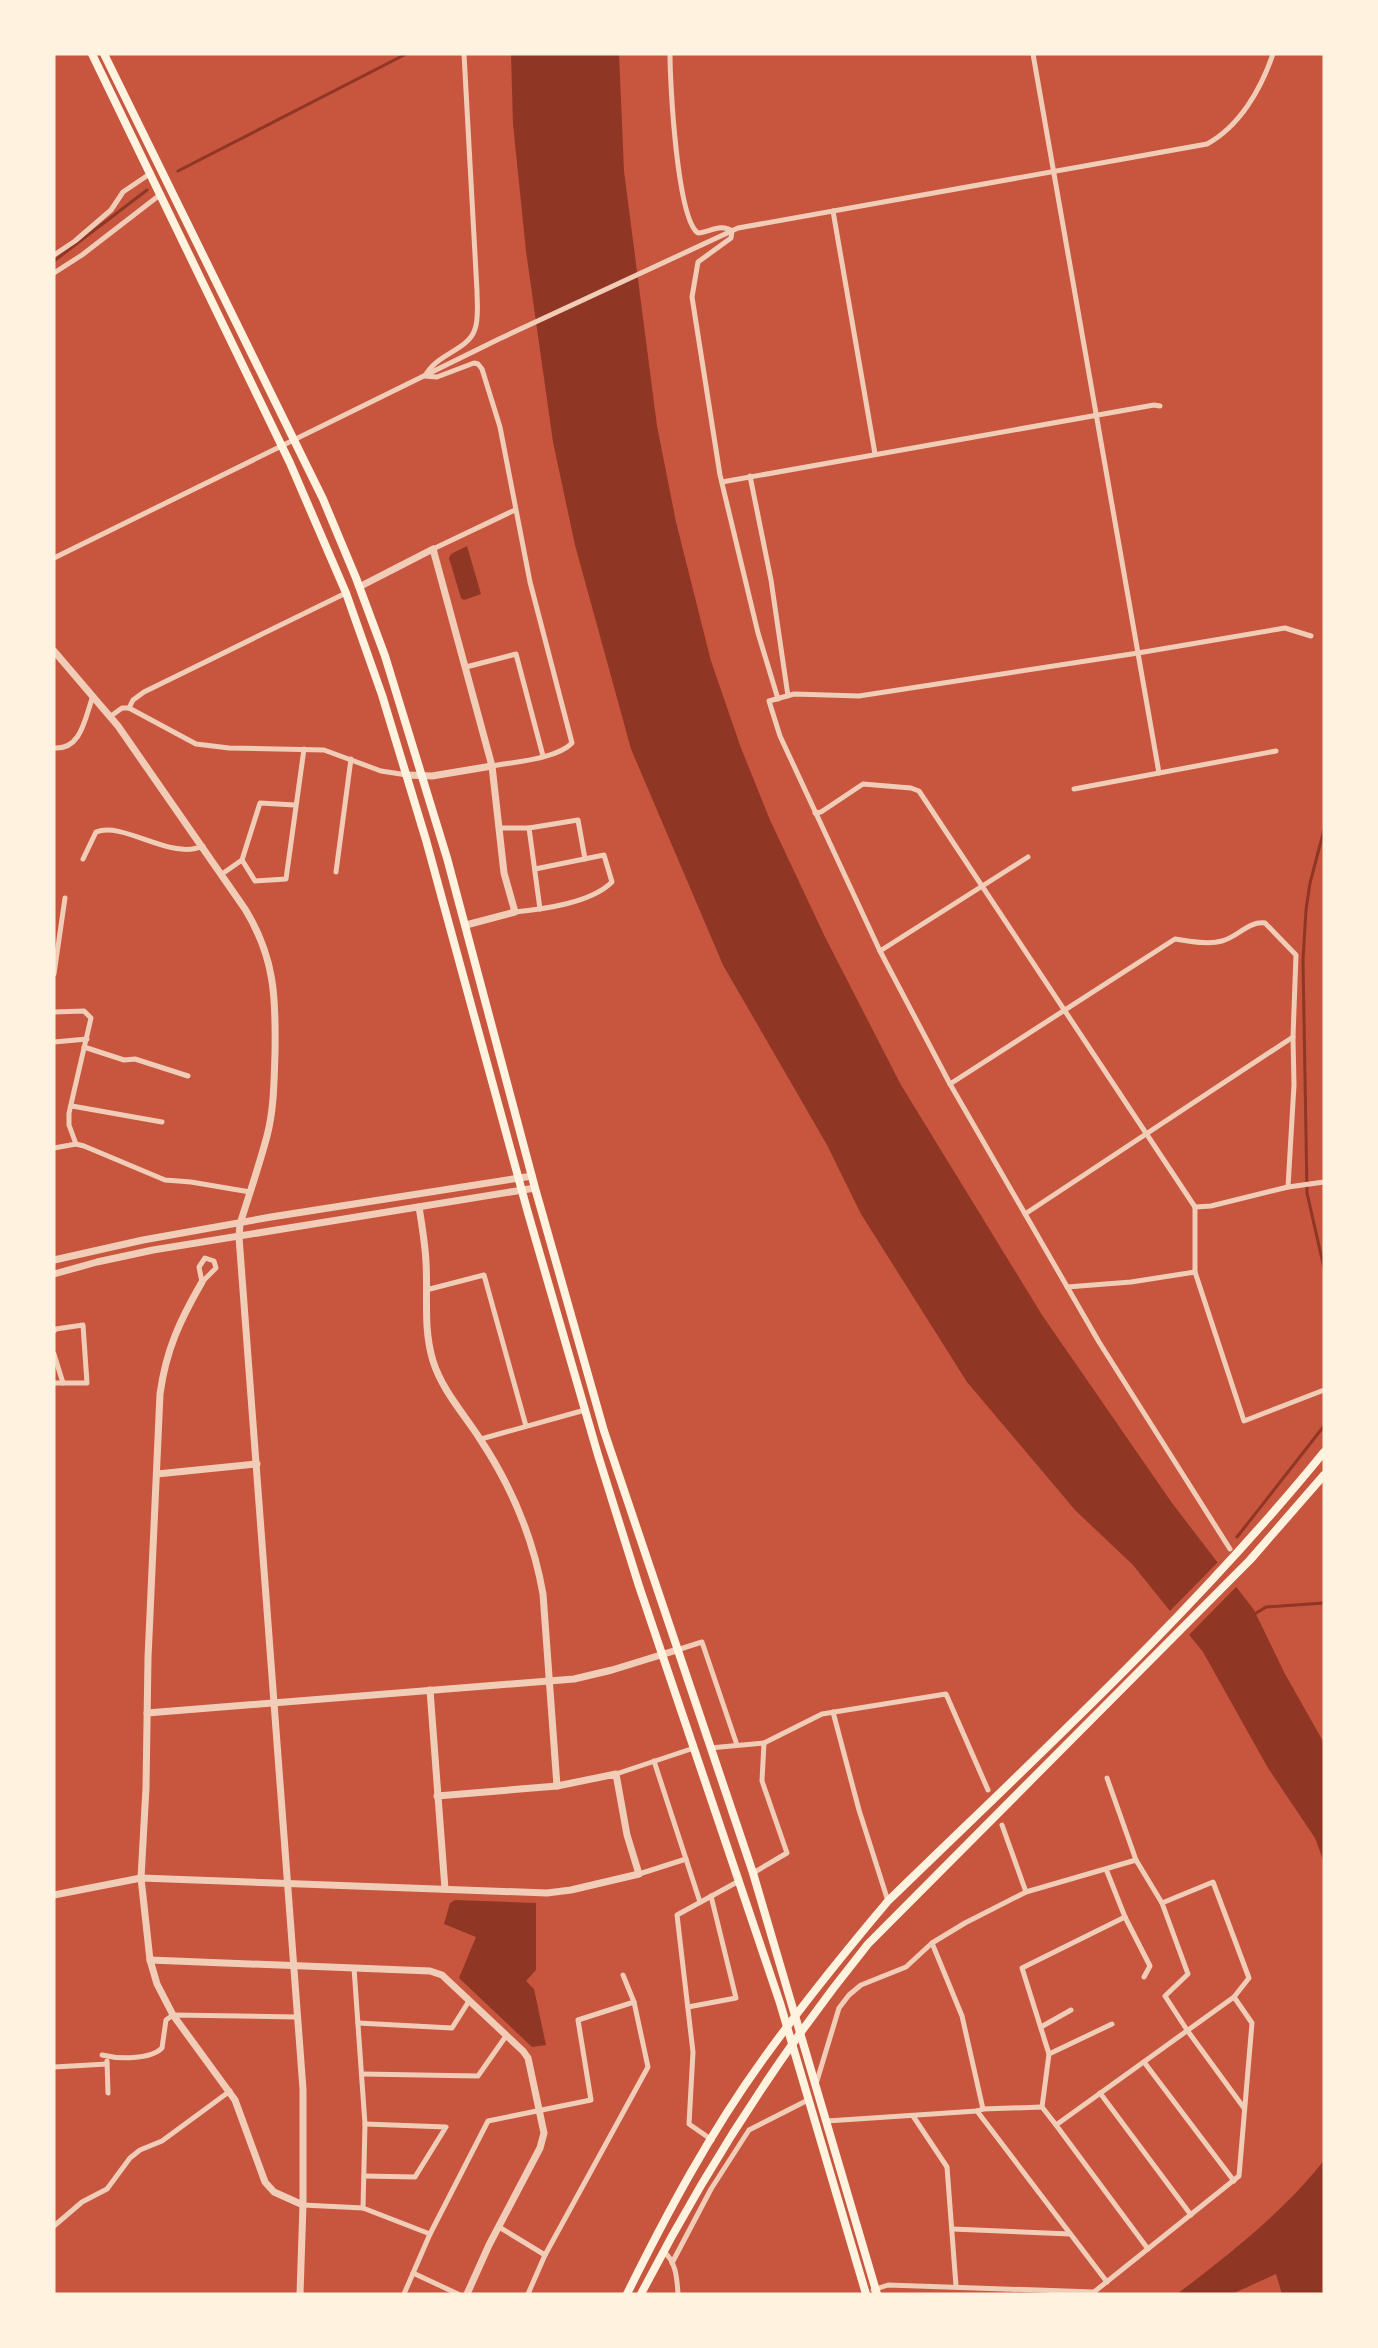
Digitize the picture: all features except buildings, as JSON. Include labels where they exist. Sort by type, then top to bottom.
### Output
[{"type":"main road","points":[[92,54],[282,446],[346,593],[385,705],[407,775],[585,1410],[636,1576],[787,2027],[866,2293]]},
{"type":"main road","points":[[104,54],[332,519],[402,705],[466,925],[535,1188],[602,1424],[753,1873],[876,2291]]},
{"type":"main road","points":[[627,2294],[666,2215],[763,2059],[888,1901],[1091,1704],[1241,1548],[1324,1452]]},
{"type":"main road","points":[[641,2294],[663,2251],[752,2101],[823,2000],[868,1944],[1250,1560],[1324,1475]]},
{"type":"street","points":[[425,376],[430,364],[468,341],[476,326],[477,291],[464,54]]},
{"type":"street","points":[[670,54],[678,172],[687,217],[698,233],[718,227],[726,227],[732,231]]},
{"type":"street","points":[[1033,54],[1159,773]]},
{"type":"street","points":[[54,558],[499,339],[680,257],[738,228],[1207,144],[1229,127],[1250,102],[1268,69],[1273,54]]},
{"type":"street","points":[[54,255],[75,241],[111,210],[123,192],[151,173]]},
{"type":"street","points":[[54,273],[82,255],[161,194]]},
{"type":"street","points":[[833,211],[874,454]]},
{"type":"street","points":[[732,231],[731,238],[698,262],[692,297],[722,482],[752,610],[778,699]]},
{"type":"street","points":[[111,716],[122,708],[129,708],[196,744],[229,748],[324,750],[381,771],[422,776],[543,756],[566,749],[572,743],[530,582],[500,427],[482,369],[474,363],[437,376],[425,376]]},
{"type":"street","points":[[722,482],[1096,415],[1154,405],[1160,406]]},
{"type":"street","points":[[750,477],[771,580],[788,696]]},
{"type":"street","points":[[359,587],[515,510]]},
{"type":"street","points":[[433,549],[492,766],[504,873],[515,912]]},
{"type":"street","points":[[129,708],[134,700],[144,692],[346,593]]},
{"type":"street","points":[[1230,1549],[1134,1400],[950,1084],[880,951],[780,736],[769,701],[795,694],[859,696],[1285,628],[1311,636]]},
{"type":"street","points":[[54,651],[111,716],[222,874],[258,930],[266,951],[275,989],[273,1106],[267,1136],[240,1224],[239,1237],[303,2089],[300,2294]]},
{"type":"street","points":[[466,667],[516,654],[543,756]]},
{"type":"street","points":[[54,748],[70,747],[77,741],[94,695]]},
{"type":"street","points":[[242,860],[255,881],[286,879],[304,749]]},
{"type":"street","points":[[1074,789],[1276,751]]},
{"type":"street","points":[[336,872],[351,759]]},
{"type":"street","points":[[815,813],[821,812],[862,784],[911,788],[919,791],[1195,1207],[1195,1272],[1244,1421],[1324,1390]]},
{"type":"street","points":[[222,874],[242,860],[260,803],[295,805]]},
{"type":"street","points":[[499,828],[529,828],[578,820],[585,859]]},
{"type":"street","points":[[529,828],[540,909]]},
{"type":"street","points":[[83,859],[96,832],[104,829],[186,849],[203,846]]},
{"type":"street","points":[[466,925],[515,912],[556,908],[605,889],[612,882],[604,855],[535,869]]},
{"type":"street","points":[[880,951],[1028,857]]},
{"type":"street","points":[[54,974],[65,898]]},
{"type":"street","points":[[950,1084],[1175,939],[1220,942],[1230,939],[1253,924],[1265,923],[1296,955],[1291,1186]]},
{"type":"street","points":[[54,1012],[84,1011],[92,1018],[69,1125],[76,1144]]},
{"type":"street","points":[[1025,1214],[1293,1037]]},
{"type":"street","points":[[54,1042],[87,1039]]},
{"type":"street","points":[[84,1047],[124,1060],[135,1059],[188,1076]]},
{"type":"street","points":[[72,1106],[162,1122]]},
{"type":"street","points":[[54,1148],[76,1144],[165,1180],[250,1192]]},
{"type":"street","points":[[54,1260],[143,1240],[271,1217],[532,1176]]},
{"type":"street","points":[[1195,1207],[1211,1206],[1291,1186],[1324,1182]]},
{"type":"street","points":[[54,1274],[153,1250],[535,1188]]},
{"type":"street","points":[[419,1207],[426,1263],[426,1325],[433,1361],[441,1379],[481,1439],[515,1498],[538,1564],[543,1594],[557,1786]]},
{"type":"street","points":[[1067,1287],[1195,1272]]},
{"type":"street","points":[[426,1290],[484,1275],[526,1426]]},
{"type":"street","points":[[202,1282],[179,1325],[164,1368],[157,1474],[141,1878],[150,1960],[157,1984],[173,2015],[230,2091],[243,2117],[265,2181],[280,2196],[303,2205],[363,2208],[430,2234]]},
{"type":"street","points":[[54,1331],[83,1325],[87,1383],[54,1383]]},
{"type":"street","points":[[54,1354],[63,1383]]},
{"type":"street","points":[[481,1439],[585,1410]]},
{"type":"street","points":[[157,1474],[257,1464]]},
{"type":"street","points":[[147,1713],[549,1681],[594,1675],[702,1642],[737,1745]]},
{"type":"street","points":[[430,1690],[445,1889]]},
{"type":"street","points":[[710,1748],[764,1743],[822,1714],[946,1694],[988,1790]]},
{"type":"street","points":[[833,1712],[859,1810],[888,1901]]},
{"type":"street","points":[[753,1873],[786,1853],[762,1781],[764,1743]]},
{"type":"street","points":[[437,1796],[557,1786],[616,1774],[694,1748]]},
{"type":"street","points":[[654,1761],[700,1902]]},
{"type":"street","points":[[616,1774],[627,1835],[639,1874]]},
{"type":"street","points":[[1107,1778],[1136,1860],[1162,1903],[1188,1974],[1165,1996],[1244,2108]]},
{"type":"street","points":[[1002,1826],[1026,1892]]},
{"type":"street","points":[[54,1895],[141,1878],[547,1893],[590,1886],[686,1859]]},
{"type":"street","points":[[816,2084],[839,2008],[861,1985],[906,1967],[932,1943],[965,1923],[1026,1892],[1136,1860]]},
{"type":"street","points":[[1106,1869],[1125,1917],[1150,1966],[1144,1977]]},
{"type":"street","points":[[712,2140],[689,2124],[693,2052],[677,1915],[739,1881]]},
{"type":"street","points":[[1056,2125],[1234,1997],[1249,1978],[1213,1882],[1162,1903]]},
{"type":"street","points":[[688,2007],[736,1998],[711,1896]]},
{"type":"street","points":[[1125,1917],[1022,1968],[1049,2054],[1042,2107],[1148,2249]]},
{"type":"street","points":[[932,1943],[962,2016],[980,2110],[1107,2282]]},
{"type":"street","points":[[150,1960],[430,1971],[442,1975],[523,2050],[528,2058],[544,2133],[540,2148],[467,2294]]},
{"type":"street","points":[[354,1968],[365,2124],[363,2208]]},
{"type":"street","points":[[528,2294],[545,2255],[648,2067],[634,2001],[623,1975]]},
{"type":"street","points":[[866,2293],[888,2285],[1095,2292],[1234,2181],[1239,2176],[1252,2023],[1234,1997]]},
{"type":"street","points":[[358,2024],[452,2028],[469,2001]]},
{"type":"street","points":[[404,2294],[430,2234],[488,2121],[591,2100],[578,2020],[634,2001]]},
{"type":"street","points":[[1041,2027],[1071,2010]]},
{"type":"street","points":[[108,2093],[107,2064],[104,2056],[152,2055],[158,2052],[162,2048],[166,2020],[173,2015],[296,2017]]},
{"type":"street","points":[[1049,2054],[1112,2024]]},
{"type":"street","points":[[362,2074],[478,2076],[506,2036]]},
{"type":"street","points":[[1144,2062],[1234,2181]]},
{"type":"street","points":[[54,2067],[107,2064]]},
{"type":"street","points":[[54,2226],[82,2202],[107,2189],[130,2158],[140,2150],[162,2141],[230,2091]]},
{"type":"street","points":[[1100,2093],[1191,2215]]},
{"type":"street","points":[[672,2263],[711,2189],[749,2130],[808,2100]]},
{"type":"street","points":[[826,2121],[1042,2107]]},
{"type":"street","points":[[913,2116],[947,2167],[956,2286]]},
{"type":"street","points":[[365,2124],[446,2127],[415,2177],[365,2176]]},
{"type":"street","points":[[499,2227],[545,2255]]},
{"type":"street","points":[[952,2229],[1070,2234]]},
{"type":"street","points":[[663,2251],[670,2257],[676,2275],[678,2294]]},
{"type":"street","points":[[413,2273],[458,2294]]},
{"type":"shaded area","points":[[511,54],[619,54],[624,171],[657,426],[676,522],[711,661],[741,748],[770,820],[825,937],[901,1085],[1042,1315],[1172,1503],[1254,1610],[1285,1674],[1324,1743],[1324,1862],[1315,1838],[1268,1768],[1203,1652],[1133,1565],[1075,1510],[967,1382],[861,1214],[827,1145],[723,965],[631,749],[575,545],[553,442],[526,251],[513,124]]},
{"type":"shaded area","points":[[467,546],[481,594],[464,600],[461,598],[449,558],[451,554]]},
{"type":"shaded area","points":[[455,1900],[536,1903],[536,1970],[526,1981],[534,1989],[546,2045],[532,2047],[459,1978],[476,1937],[444,1924],[450,1903]]},
{"type":"shaded area","points":[[1324,2160],[1324,2294],[1282,2294],[1276,2274],[1232,2294],[1177,2294],[1274,2214]]},
{"type":"pier","points":[[1219,1561],[1238,1585],[1187,1637],[1168,1613]]},
{"type":"waterway","points":[[178,171],[406,54]]},
{"type":"waterway","points":[[54,261],[147,190]]},
{"type":"waterway","points":[[1324,830],[1310,883],[1303,960],[1307,1193],[1324,1268]]},
{"type":"waterway","points":[[1237,1537],[1324,1426]]},
{"type":"waterway","points":[[1253,1615],[1266,1607],[1324,1603]]}]
